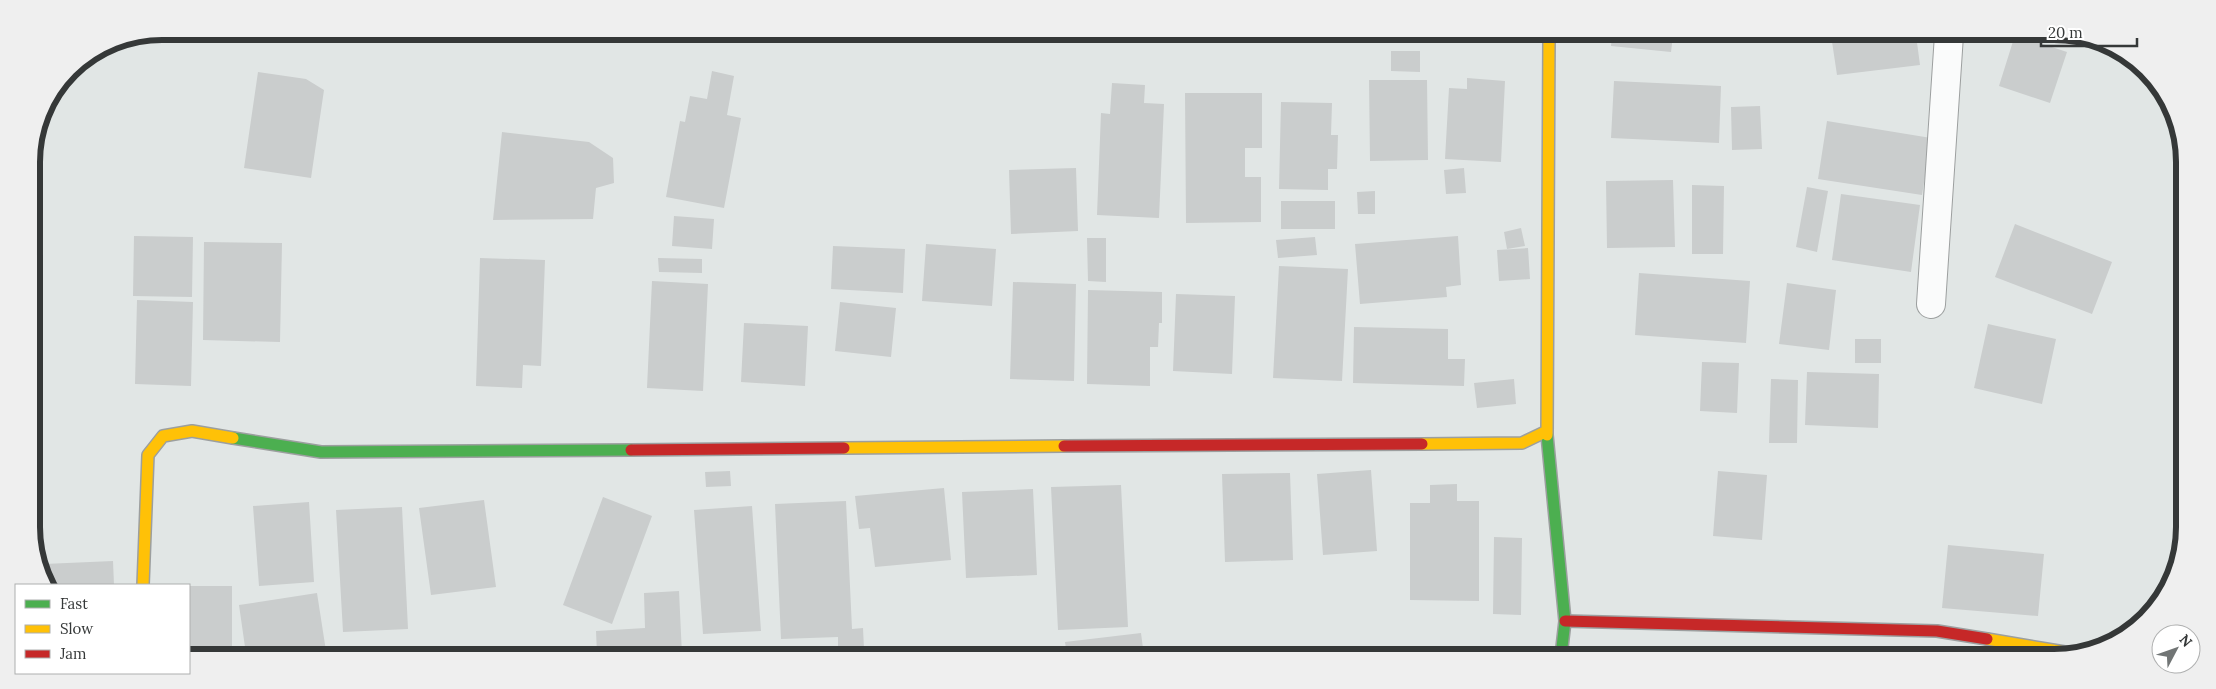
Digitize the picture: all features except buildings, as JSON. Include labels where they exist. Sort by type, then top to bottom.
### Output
[{"type":"street","points":[[1549,40],[1546,431],[1565,621],[1562,649]]},
{"type":"street","points":[[1931,304],[1950,40]]},
{"type":"street","points":[[143,584],[148,456],[163,436],[192,431],[331,452],[1522,443],[1546,431]]},
{"type":"street","points":[[1565,621],[1938,631],[2047,649]]},
{"type":"traffic: fast","points":[[1547,435],[1565,621],[1562,649]]},
{"type":"traffic: fast","points":[[233,438],[321,452],[631,450]]},
{"type":"traffic: slow","points":[[1547,435],[1549,40]]},
{"type":"traffic: slow","points":[[143,584],[148,455],[163,436],[192,431],[233,438]]},
{"type":"traffic: slow","points":[[1422,444],[1522,443],[1547,431]]},
{"type":"traffic: slow","points":[[844,448],[1064,446]]},
{"type":"traffic: slow","points":[[1987,639],[2047,649]]},
{"type":"traffic: jam","points":[[1064,446],[1422,444]]},
{"type":"traffic: jam","points":[[631,450],[844,448]]},
{"type":"traffic: jam","points":[[1565,621],[1937,631],[1987,639]]}]
